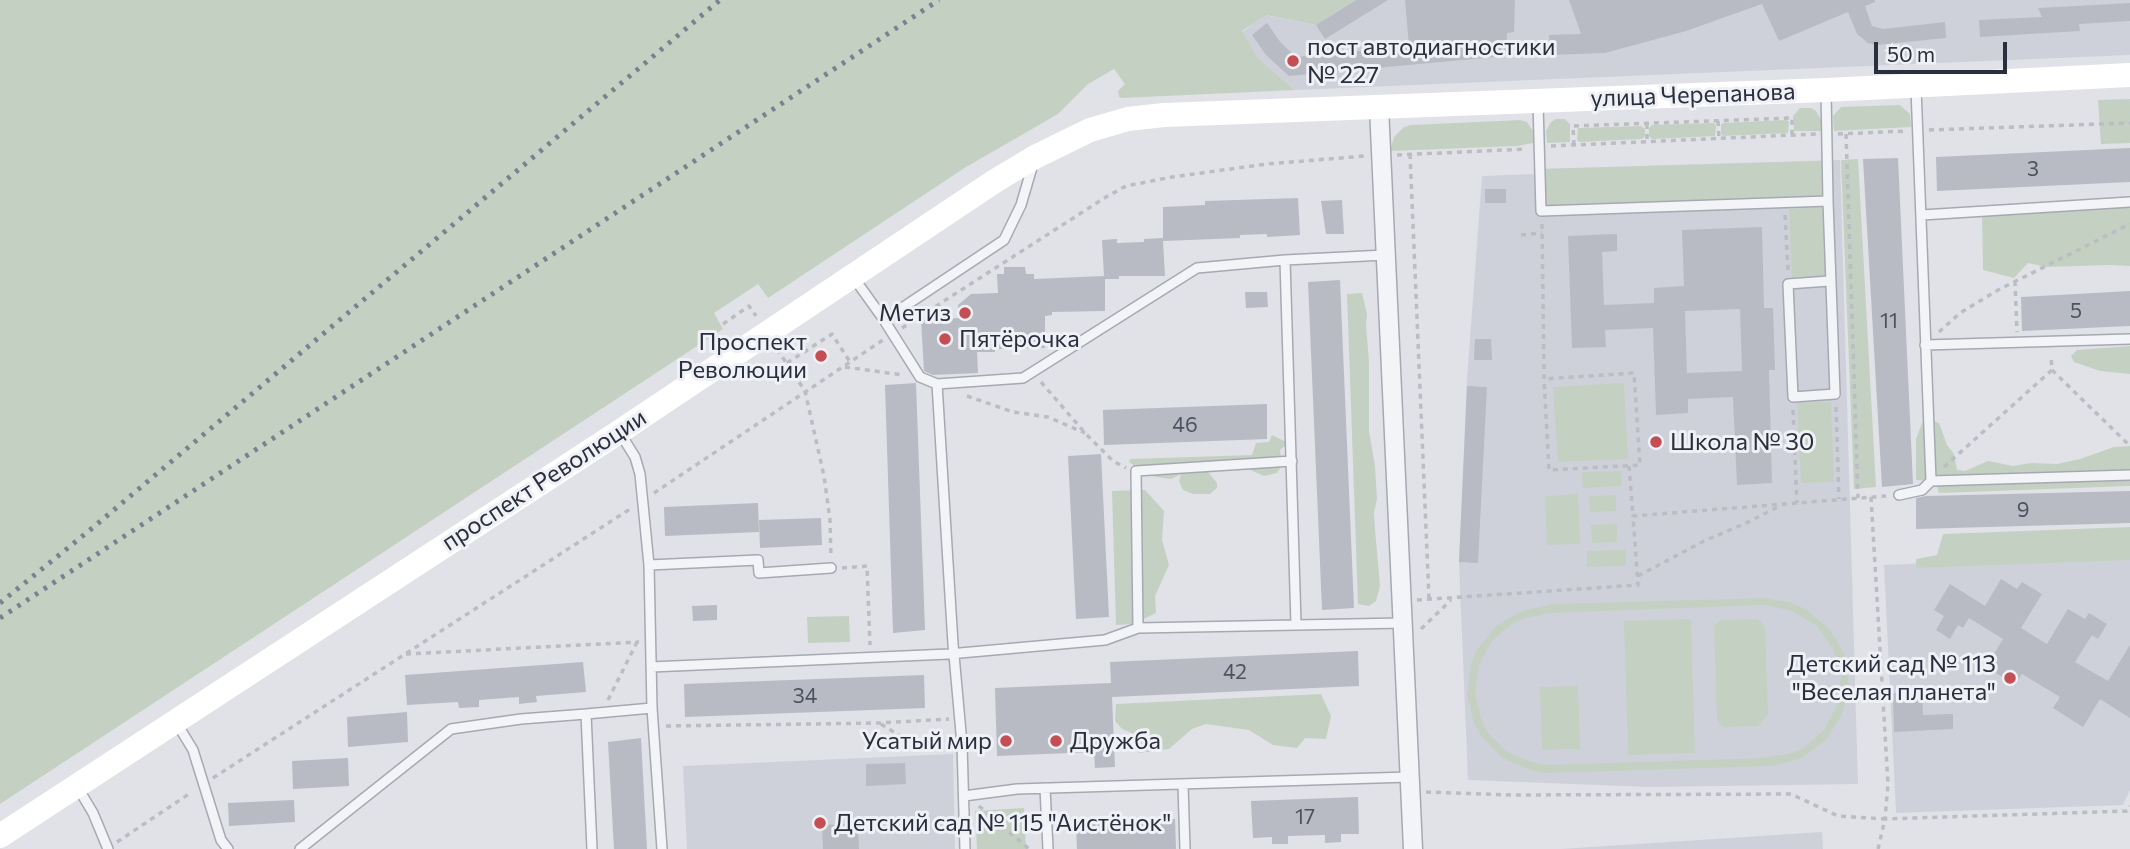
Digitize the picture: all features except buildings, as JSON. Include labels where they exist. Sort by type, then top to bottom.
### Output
[{"type":"main road","name":"улица Черепанова","points":[[1090,130],[1128,119],[1164,115],[1826,90],[2130,75]]},
{"type":"main road","name":"проспект Революции","points":[[0,836],[619,432],[1035,156],[1090,130]]},
{"type":"street","points":[[1379,107],[1385,255],[1410,628],[1409,777],[1413,849]]},
{"type":"lane","points":[[1916,86],[1931,481]]},
{"type":"lane","points":[[1826,90],[1829,281],[1835,394],[1793,397],[1788,284],[1829,281]]},
{"type":"lane","points":[[1538,101],[1541,211],[1828,201]]},
{"type":"lane","points":[[884,320],[1004,240],[1021,205],[1035,156]]},
{"type":"lane","points":[[1922,215],[2130,202]]},
{"type":"lane","points":[[852,276],[893,333],[920,377],[937,384],[1023,378],[1197,268],[1385,255]]},
{"type":"lane","points":[[1285,260],[1296,624]]},
{"type":"lane","points":[[1925,345],[2130,339]]},
{"type":"lane","points":[[937,384],[962,744],[965,849]]},
{"type":"lane","points":[[619,432],[638,465],[649,565],[652,708],[662,849]]},
{"type":"lane","points":[[1138,628],[1136,471],[1292,461]]},
{"type":"lane","points":[[1899,495],[1922,489],[1931,481],[2130,475]]},
{"type":"lane","points":[[649,565],[758,560],[759,573],[831,568]]},
{"type":"lane","points":[[651,667],[954,653],[1105,640],[1138,628],[1296,624],[1410,628]]},
{"type":"lane","points":[[300,849],[450,729],[521,719],[652,708]]},
{"type":"lane","points":[[586,714],[592,849]]},
{"type":"lane","points":[[175,720],[193,750],[221,840],[228,849]]},
{"type":"lane","points":[[965,796],[1017,789],[1409,777]]},
{"type":"lane","points":[[1183,784],[1185,849]]},
{"type":"lane","points":[[76,785],[93,813],[108,848]]},
{"type":"lane","points":[[1045,788],[1048,849]]},
{"type":"path","points":[[1574,145],[1573,126],[1791,118],[1792,136]]},
{"type":"path","points":[[1718,121],[1719,139]]},
{"type":"path","points":[[108,848],[893,333],[1126,186],[1266,164],[1381,156],[1574,145],[2130,123]]},
{"type":"path","points":[[1647,124],[1647,142]]},
{"type":"path","points":[[1846,134],[1858,498]]},
{"type":"path","points":[[1409,155],[1429,599]]},
{"type":"path","points":[[1785,203],[1788,284]]},
{"type":"path","points":[[1541,211],[1544,379],[1549,470],[1640,465],[1634,373],[1544,379]]},
{"type":"path","points":[[1925,345],[1960,313],[2015,281],[2130,224]]},
{"type":"path","points":[[1521,235],[1542,233]]},
{"type":"path","points":[[2015,281],[2017,344]]},
{"type":"path","points":[[787,363],[832,334],[850,362]]},
{"type":"path","points":[[2050,342],[2052,370],[2130,446]]},
{"type":"path","points":[[843,366],[920,377]]},
{"type":"path","points":[[1931,481],[1959,451],[2052,370]]},
{"type":"path","points":[[1033,373],[1113,461],[1136,474]]},
{"type":"path","points":[[937,384],[1013,412],[1048,417],[1085,433]]},
{"type":"path","points":[[805,391],[824,476],[830,520],[831,568],[867,566],[871,657]]},
{"type":"path","points":[[1835,394],[1839,499]]},
{"type":"path","points":[[1793,397],[1797,503]]},
{"type":"path","points":[[1415,600],[1638,585],[1629,465]]},
{"type":"path","points":[[1633,516],[1899,495]]},
{"type":"path","points":[[1871,497],[1888,784],[1885,819],[1878,849]]},
{"type":"path","points":[[1638,576],[1704,541],[1784,504]]},
{"type":"path","points":[[1410,628],[1452,598]]},
{"type":"path","points":[[602,713],[637,642]]},
{"type":"path","points":[[404,655],[650,642]]},
{"type":"path","points":[[654,727],[960,719]]},
{"type":"path","points":[[879,723],[905,739],[948,745],[962,744]]},
{"type":"path","points":[[1424,792],[1511,795],[1791,794],[1838,816],[1885,819],[2127,811],[2130,806]]},
{"type":"path","points":[[965,796],[1029,849]]},
{"type":"shaded area","points":[[1356,0],[2130,0],[2130,55],[1295,90],[1258,58],[1242,32],[1265,15],[1316,25]]},
{"type":"shaded area","name":"Школа № 30","points":[[1840,160],[1858,784],[1649,787],[1468,780],[1459,562],[1467,380],[1482,176],[1535,174],[1535,169]]},
{"type":"shaded area","name":"Детский сад № 113 \"Веселая планета\"","points":[[2130,554],[2130,790],[2123,805],[1896,813],[1884,565]]},
{"type":"shaded area","name":"Детский сад № 115 \"Аистёнок\"","points":[[953,754],[955,849],[687,849],[683,766]]},
{"type":"shaded area","points":[[1822,832],[1823,849],[1561,849]]},
{"type":"green space","points":[[0,0],[1356,0],[1316,25],[1266,15],[1242,31],[1258,58],[1295,90],[1122,98],[1119,97],[1118,91],[1125,84],[1114,69],[1088,84],[1058,114],[966,167],[768,298],[758,284],[714,313],[723,329],[0,804]]},
{"type":"green space","points":[[2130,99],[2130,143],[2101,144],[2098,100]]},
{"type":"green space","points":[[1900,105],[1910,114],[1911,127],[1834,131],[1833,116],[1841,107]]},
{"type":"green space","points":[[1800,108],[1816,111],[1821,120],[1821,131],[1794,131],[1793,116]]},
{"type":"green space","points":[[1556,119],[1565,119],[1570,124],[1570,142],[1547,143],[1546,131]]},
{"type":"green space","points":[[1520,120],[1527,122],[1533,131],[1533,143],[1517,146],[1390,151],[1394,137],[1404,127],[1411,125]]},
{"type":"green space","points":[[1787,120],[1788,133],[1721,134],[1723,123]]},
{"type":"green space","points":[[1714,123],[1715,136],[1652,139],[1649,136],[1649,128],[1652,125]]},
{"type":"green space","points":[[1641,126],[1645,129],[1642,139],[1577,140],[1578,128]]},
{"type":"green space","points":[[1858,159],[1876,487],[1854,489],[1841,160]]},
{"type":"green space","points":[[1821,161],[1822,197],[1545,208],[1544,169]]},
{"type":"green space","points":[[2130,206],[2130,266],[2046,267],[2028,263],[2014,278],[1983,270],[1982,216]]},
{"type":"green space","points":[[1822,207],[1825,277],[1792,279],[1789,209]]},
{"type":"green space","points":[[1362,293],[1367,314],[1369,431],[1375,466],[1377,499],[1374,513],[1380,586],[1376,601],[1369,606],[1358,604],[1347,294]]},
{"type":"green space","points":[[2130,346],[2130,374],[2100,371],[2074,362],[2071,356],[2077,350]]},
{"type":"green space","points":[[1624,383],[1628,459],[1558,462],[1553,387]]},
{"type":"green space","points":[[1831,402],[1834,482],[1801,483],[1797,403]]},
{"type":"green space","points":[[1924,418],[1939,423],[1947,445],[1954,454],[1957,470],[1965,471],[1988,461],[2013,466],[2031,463],[2057,464],[2114,447],[2130,446],[2130,486],[1939,493],[1937,486],[1916,480],[1916,439]]},
{"type":"green space","points":[[1272,435],[1288,443],[1280,450],[1282,465],[1277,473],[1264,476],[1246,468],[1227,469],[1211,461],[1207,471],[1217,483],[1217,488],[1210,494],[1193,494],[1183,490],[1179,481],[1181,474],[1171,479],[1150,476],[1129,462],[1130,459],[1252,455],[1256,443],[1269,442]]},
{"type":"green space","points":[[1621,471],[1622,486],[1583,488],[1582,472]]},
{"type":"green space","points":[[1145,490],[1164,511],[1162,540],[1169,565],[1155,596],[1156,613],[1133,624],[1116,625],[1112,491]]},
{"type":"green space","points":[[1578,494],[1580,544],[1547,545],[1545,496]]},
{"type":"green space","points":[[1616,495],[1616,511],[1590,512],[1589,496]]},
{"type":"green space","points":[[1617,524],[1617,542],[1592,543],[1591,525]]},
{"type":"green space","points":[[2130,527],[2130,560],[1916,568],[1916,559],[1937,555],[1943,534]]},
{"type":"green space","points":[[1626,550],[1626,566],[1587,567],[1587,551]]},
{"type":"green space","points":[[1764,598],[1793,603],[1807,610],[1830,629],[1845,656],[1849,686],[1842,715],[1826,740],[1802,758],[1773,766],[1545,773],[1530,770],[1502,758],[1481,736],[1474,723],[1467,694],[1471,664],[1477,650],[1496,626],[1522,611],[1552,604]],"holes":[[[1765,605],[1792,611],[1817,626],[1833,649],[1841,677],[1837,705],[1824,730],[1802,749],[1789,754],[1760,758],[1547,765],[1531,762],[1506,751],[1487,731],[1481,719],[1475,692],[1479,665],[1492,641],[1512,624],[1525,618],[1551,613]]]},
{"type":"green space","points":[[849,616],[850,642],[808,643],[807,617]]},
{"type":"green space","points":[[1691,619],[1695,753],[1628,755],[1624,621]]},
{"type":"green space","points":[[1758,619],[1765,627],[1768,714],[1758,726],[1722,727],[1717,719],[1714,626],[1720,620]]},
{"type":"green space","points":[[1578,686],[1580,749],[1542,750],[1540,687]]},
{"type":"green space","points":[[1321,694],[1331,716],[1326,739],[1305,738],[1297,748],[1273,745],[1249,730],[1206,724],[1192,729],[1169,749],[1139,753],[1134,734],[1122,729],[1115,721],[1116,704]]},
{"type":"green space","points":[[1024,808],[1026,849],[977,849],[975,811]]},
{"type":"railway","points":[[0,603],[720,0]]},
{"type":"railway","points":[[0,618],[939,0]]},
{"type":"place","name":"пост автодиагностики № 227","points":[[1293,61]]},
{"type":"place","name":"Метиз","points":[[965,313]]},
{"type":"place","name":"Пятёрочка","points":[[945,339]]},
{"type":"place","name":"Проспект Революции","points":[[821,356]]},
{"type":"place","name":"Школа № 30","points":[[1656,442]]},
{"type":"place","name":"Детский сад № 113 \"Веселая планета\"","points":[[2010,678]]},
{"type":"place","name":"Усатый мир","points":[[1006,741]]},
{"type":"place","name":"Дружба","points":[[1056,741]]},
{"type":"place","name":"Детский сад № 115 \"Аистёнок\"","points":[[820,823]]}]
